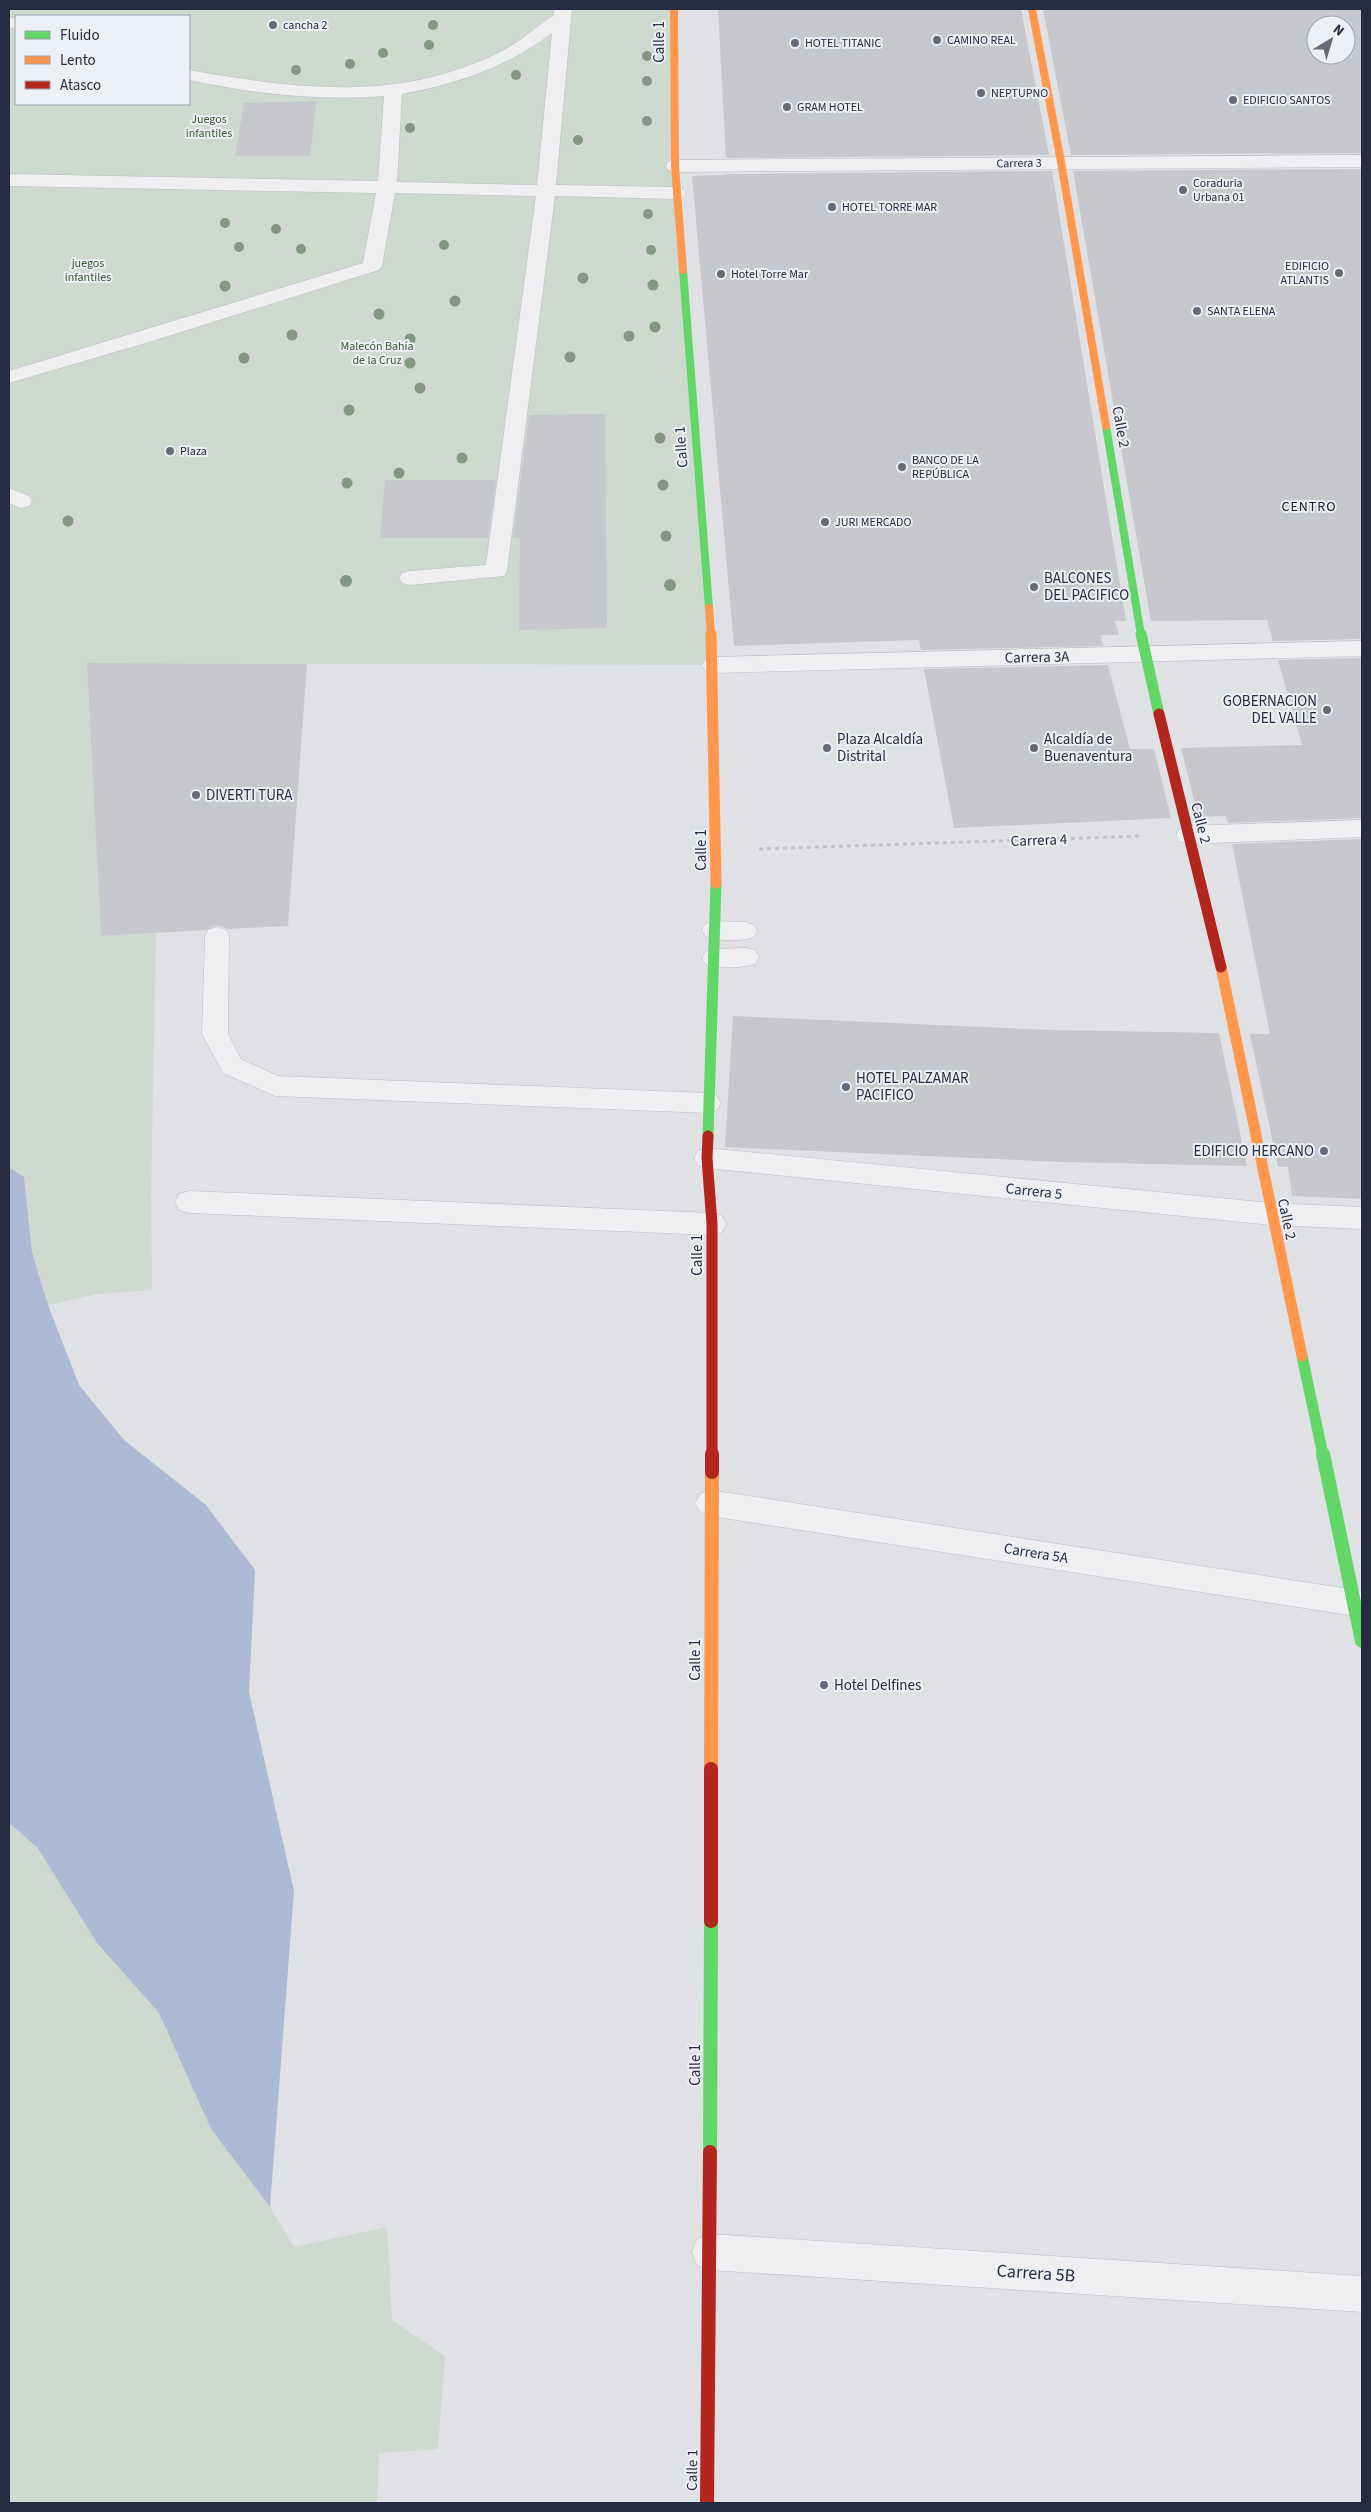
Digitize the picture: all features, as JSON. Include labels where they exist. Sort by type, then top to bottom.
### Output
[{"type":"main road","name":"Calle 1","points":[[674,9],[675,166],[713,665],[716,850],[715,958],[707,1158],[712,1224],[710,2252],[707,2503]]},
{"type":"main road","name":"Calle 2","points":[[1032,9],[1061,162],[1144,654],[1216,945],[1271,1214],[1358,1603],[1362,1640]]},
{"type":"street","points":[[190,75],[233,85],[339,94],[393,91],[469,72],[507,56],[563,13]]},
{"type":"street","points":[[410,578],[496,571],[546,190],[563,13]]},
{"type":"street","points":[[9,377],[142,338],[372,266],[387,187],[393,91]]},
{"type":"street","name":"Carrera 3","points":[[675,166],[1362,161]]},
{"type":"street","points":[[9,180],[677,193]]},
{"type":"street","name":"Carrera 3A","points":[[713,665],[1362,648]]},
{"type":"street","points":[[1188,835],[1362,828]]},
{"type":"street","points":[[714,930],[745,931]]},
{"type":"street","points":[[217,936],[215,1034],[232,1066],[275,1086],[708,1102]]},
{"type":"street","points":[[715,958],[746,957]]},
{"type":"street","name":"Carrera 5","points":[[707,1158],[1271,1214],[1362,1218]]},
{"type":"street","points":[[189,1202],[712,1224]]},
{"type":"street","name":"Carrera 5A","points":[[710,1503],[1358,1603]]},
{"type":"street","name":"Carrera 5B","points":[[710,2252],[1362,2294]]},
{"type":"path","name":"Carrera 4","points":[[716,850],[1188,835]]},
{"type":"green space","name":"Malecón Bahía de la Cruz","points":[[9,9],[674,9],[675,166],[713,665],[87,663],[101,936],[156,933],[151,1194],[152,1290],[98,1294],[48,1305],[32,1252],[24,1177],[9,1167]]},
{"type":"green space","points":[[9,1823],[37,1847],[97,1943],[159,2013],[211,2129],[270,2207],[294,2247],[387,2227],[392,2320],[445,2356],[438,2449],[379,2453],[377,2503],[9,2503]]},
{"type":"water","points":[[9,1167],[24,1177],[32,1252],[48,1305],[79,1385],[124,1440],[206,1505],[255,1570],[249,1692],[294,1891],[270,2207],[211,2129],[159,2013],[97,1943],[37,1847],[9,1823]]},
{"type":"building","points":[[718,9],[1021,9],[1049,155],[726,158]]},
{"type":"building","points":[[1043,9],[1362,9],[1362,153],[1071,155]]},
{"type":"building","points":[[316,101],[310,156],[235,156],[244,103]]},
{"type":"building","points":[[1362,169],[1362,639],[1273,641],[1267,620],[1151,621],[1073,171]]},
{"type":"building","points":[[1052,171],[1126,621],[1115,621],[1119,635],[1101,635],[1103,646],[921,650],[919,640],[734,646],[692,176],[727,174]]},
{"type":"building","points":[[605,414],[607,628],[519,630],[520,538],[513,538],[529,415]]},
{"type":"building","points":[[385,480],[496,480],[488,538],[380,538]]},
{"type":"building","name":"GOBERNACION DEL VALLE","points":[[1362,658],[1362,818],[1228,823],[1226,816],[1198,817],[1181,748],[1302,745],[1278,660]]},
{"type":"building","name":"DIVERTI TURA","points":[[87,663],[307,664],[288,926],[228,929],[216,925],[206,930],[101,936]]},
{"type":"building","name":"Alcaldía de Buenaventura","points":[[1108,665],[1130,749],[1154,749],[1171,818],[954,828],[924,669]]},
{"type":"building","points":[[1362,839],[1362,1199],[1292,1196],[1288,1167],[1278,1167],[1250,1034],[1270,1034],[1232,844]]},
{"type":"building","points":[[733,1016],[1053,1030],[1219,1033],[1247,1166],[1061,1162],[725,1147]]},
{"type":"traffic: fast","points":[[683,270],[709,608]]},
{"type":"traffic: fast","points":[[1106,426],[1144,654],[1159,714]]},
{"type":"traffic: fast","points":[[708,1136],[716,883]]},
{"type":"traffic: fast","points":[[1302,1356],[1362,1641]]},
{"type":"traffic: fast","points":[[710,2152],[711,1921]]},
{"type":"traffic: slow","points":[[674,9],[675,166],[683,270]]},
{"type":"traffic: slow","points":[[1032,9],[1061,162],[1106,426]]},
{"type":"traffic: slow","points":[[709,608],[713,665],[716,883]]},
{"type":"traffic: slow","points":[[1221,967],[1302,1356]]},
{"type":"traffic: slow","points":[[711,1769],[712,1472]]},
{"type":"traffic: jam","points":[[1159,714],[1221,967]]},
{"type":"traffic: jam","points":[[708,1136],[707,1158],[712,1224],[712,1472]]},
{"type":"traffic: jam","points":[[711,1769],[711,1921]]},
{"type":"traffic: jam","points":[[707,2503],[710,2152]]},
{"type":"place","name":"cancha 2","points":[[273,25]]},
{"type":"place","name":"CAMINO REAL","points":[[937,40]]},
{"type":"place","name":"HOTEL TITANIC","points":[[795,43]]},
{"type":"place","name":"NEPTUPNO","points":[[981,93]]},
{"type":"place","name":"EDIFICIO SANTOS","points":[[1233,100]]},
{"type":"place","name":"GRAM HOTEL","points":[[787,107]]},
{"type":"place","name":"Coraduria Urbana 01","points":[[1183,190]]},
{"type":"place","name":"HOTEL TORRE MAR","points":[[832,207]]},
{"type":"place","name":"EDIFICIO ATLANTIS","points":[[1339,273]]},
{"type":"place","name":"Hotel Torre Mar","points":[[721,274]]},
{"type":"place","name":"SANTA ELENA","points":[[1197,311]]},
{"type":"place","name":"Plaza","points":[[170,451]]},
{"type":"place","name":"BANCO DE LA REPÚBLICA","points":[[902,467]]},
{"type":"place","name":"JURI MERCADO","points":[[825,522]]},
{"type":"place","name":"BALCONES DEL PACIFICO","points":[[1034,587]]},
{"type":"place","name":"GOBERNACION DEL VALLE","points":[[1327,710]]},
{"type":"place","name":"Plaza Alcaldía Distrital","points":[[827,748]]},
{"type":"place","name":"Alcaldía de Buenaventura","points":[[1034,748]]},
{"type":"place","name":"DIVERTI TURA","points":[[196,795]]},
{"type":"place","name":"HOTEL PALZAMAR PACIFICO","points":[[846,1087]]},
{"type":"place","name":"EDIFICIO HERCANO","points":[[1324,1151]]},
{"type":"place","name":"Hotel Delfines","points":[[824,1685]]},
{"type":"district","name":"CENTRO","points":[[1309,506]]},
{"type":"park label","name":"Juegos infantiles","points":[[209,126]]},
{"type":"park label","name":"juegos infantiles","points":[[88,270]]}]
